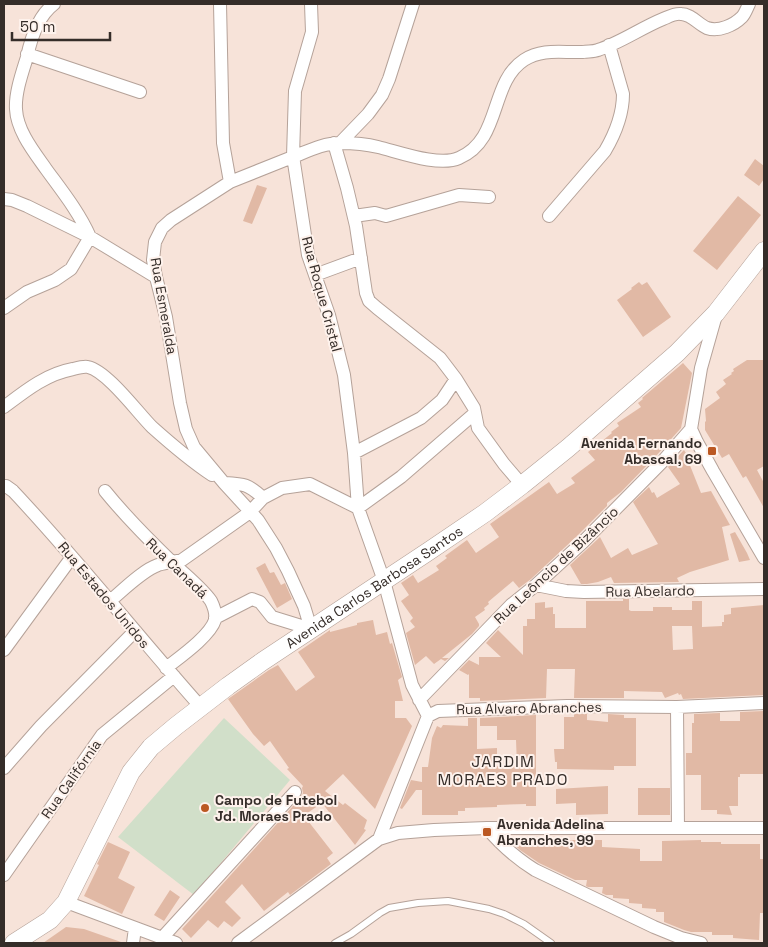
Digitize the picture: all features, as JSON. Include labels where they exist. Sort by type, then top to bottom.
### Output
[{"type":"main road","name":"Avenida Carlos Barbosa Santos","points":[[14,943],[50,920],[66,902],[131,772],[151,747],[200,706],[263,661],[485,513],[568,448],[677,353],[705,335],[716,313],[764,251]]},
{"type":"street","points":[[54,4],[47,9],[32,38],[19,86],[16,110],[21,130],[77,212],[90,237]]},
{"type":"street","points":[[220,4],[223,143],[230,182]]},
{"type":"street","name":"Rua Roque Cristal","points":[[311,4],[312,32],[295,91],[293,156],[308,255],[329,315],[344,375],[354,453],[358,508],[384,581],[412,685],[428,716]]},
{"type":"street","points":[[337,143],[368,114],[382,95],[413,4]]},
{"type":"street","points":[[681,14],[691,4]]},
{"type":"street","points":[[337,143],[376,146],[427,159],[443,161],[458,159],[474,150],[484,138],[504,86],[514,69],[524,60],[538,54],[553,51],[596,51],[662,19],[681,14],[687,15],[707,28],[723,28],[743,16],[749,4]]},
{"type":"street","points":[[549,216],[605,151],[618,125],[623,94],[609,45]]},
{"type":"street","points":[[27,54],[140,92]]},
{"type":"street","points":[[337,143],[354,216],[366,293],[369,301],[440,358],[474,408],[478,428],[504,464],[522,484]]},
{"type":"street","name":"Rua Esmeralda","points":[[311,629],[304,606],[288,571],[262,527],[194,447],[186,429],[166,317],[153,260],[155,242],[162,228],[170,220],[230,182],[311,149],[337,143]]},
{"type":"street","points":[[354,216],[375,213],[386,216],[459,195],[489,197]]},
{"type":"street","points":[[4,199],[27,206],[90,237],[156,277]]},
{"type":"street","points":[[4,308],[28,292],[55,280],[72,269],[90,237]]},
{"type":"street","points":[[315,275],[361,258]]},
{"type":"street","points":[[705,335],[702,368],[691,429],[764,558]]},
{"type":"street","name":"Rua Esmeralda","points":[[4,407],[46,378],[76,368],[88,367],[100,373],[112,383],[151,425],[176,448],[224,484]]},
{"type":"street","points":[[354,453],[421,418],[442,400],[456,379]]},
{"type":"street","points":[[110,601],[147,570],[159,564],[182,560],[250,512],[263,498],[282,488],[310,484],[358,508],[401,476],[475,413]]},
{"type":"street","name":"Rua Leôncio de Bizâncio","points":[[419,700],[511,605],[536,585],[616,510],[691,429]]},
{"type":"street","points":[[224,484],[242,484],[252,488],[263,498]]},
{"type":"street","name":"Rua Estados Unidos","points":[[5,486],[13,491],[50,530],[200,706]]},
{"type":"street","name":"Rua Canadá","points":[[105,491],[143,535],[210,600],[215,618]]},
{"type":"street","points":[[4,650],[72,557]]},
{"type":"street","name":"Rua Abelardo","points":[[536,585],[566,592],[764,589]]},
{"type":"street","points":[[170,672],[210,630],[215,618],[252,598],[260,602],[272,617],[311,629]]},
{"type":"street","points":[[4,768],[40,726],[135,631]]},
{"type":"street","name":"Rua Califórnia","points":[[4,875],[102,735],[170,672]]},
{"type":"street","name":"Rua Alvaro Abranches","points":[[428,716],[438,711],[455,710],[567,706],[677,707],[764,703]]},
{"type":"street","points":[[677,707],[678,828]]},
{"type":"street","points":[[379,839],[428,716]]},
{"type":"street","points":[[162,938],[295,792]]},
{"type":"street","points":[[487,828],[506,849],[535,870],[654,927],[681,938],[701,943]]},
{"type":"street","points":[[238,943],[379,839],[398,833],[487,828],[764,828]]},
{"type":"street","points":[[66,902],[176,943]]},
{"type":"street","points":[[133,943],[135,928]]},
{"type":"lane","points":[[336,943],[389,908],[418,903],[448,901],[504,914],[524,924],[551,943]]},
{"type":"green space","name":"Campo de Futebol Jd. Moraes Prado","points":[[224,718],[290,780],[194,895],[118,837]]},
{"type":"building","points":[[755,159],[764,166],[764,179],[759,186],[744,175]]},
{"type":"building","points":[[257,185],[267,188],[252,224],[243,221]]},
{"type":"building","points":[[738,196],[761,215],[717,270],[693,251]]},
{"type":"building","points":[[639,282],[642,285],[647,282],[671,317],[643,337],[617,300]]},
{"type":"building","points":[[747,360],[764,360],[764,466],[757,470],[764,483],[764,508],[746,476],[743,478],[729,454],[722,458],[705,430],[705,409],[720,398],[716,392],[726,384],[723,380],[732,374],[733,369]]},
{"type":"building","points":[[683,363],[692,373],[681,428],[621,492],[607,503],[607,506],[577,536],[531,579],[519,588],[513,581],[488,602],[489,604],[484,608],[485,610],[475,617],[479,626],[442,658],[449,658],[445,661],[441,659],[434,664],[426,656],[415,665],[406,633],[415,627],[410,621],[413,618],[401,601],[409,595],[401,583],[413,575],[418,583],[439,570],[436,566],[447,558],[445,556],[467,540],[476,553],[499,537],[490,524],[549,482],[557,494],[575,483],[571,478],[595,460],[588,452],[619,426],[617,423],[641,407],[638,403],[642,398]]},
{"type":"building","points":[[684,450],[691,461],[689,463],[701,493],[711,491],[730,525],[722,527],[729,560],[690,572],[677,578],[679,582],[614,583],[611,577],[598,582],[581,584],[570,565],[600,537],[611,558],[628,548],[632,555],[658,544],[633,502],[649,487],[657,498],[680,484],[668,467]]},
{"type":"building","points":[[735,532],[750,560],[739,562],[730,534]]},
{"type":"building","points":[[265,563],[270,573],[274,572],[281,585],[285,583],[292,599],[277,608],[256,568]]},
{"type":"building","points":[[623,599],[629,599],[629,610],[631,611],[653,611],[653,607],[672,607],[672,610],[692,610],[692,601],[702,601],[702,627],[722,626],[724,615],[731,614],[731,608],[764,605],[764,695],[683,699],[681,694],[679,695],[678,693],[665,698],[662,692],[624,691],[624,698],[574,698],[575,669],[547,669],[546,698],[480,701],[480,698],[469,698],[469,674],[459,670],[469,660],[479,665],[479,657],[501,657],[486,643],[498,630],[523,655],[523,626],[527,626],[527,619],[535,619],[535,603],[545,602],[545,608],[553,607],[555,628],[586,628],[586,601],[623,601]],"holes":[[[672,626],[692,626],[693,649],[673,650]]]},
{"type":"building","points":[[373,620],[376,635],[387,632],[402,677],[398,680],[403,701],[395,701],[395,718],[406,718],[412,726],[375,809],[343,774],[325,791],[367,820],[364,829],[366,830],[355,845],[322,803],[306,814],[305,817],[333,853],[327,858],[331,864],[290,895],[288,892],[264,911],[242,884],[225,902],[241,918],[232,927],[224,921],[218,928],[208,920],[191,938],[182,929],[303,793],[303,786],[287,769],[289,768],[270,741],[264,746],[228,699],[278,665],[296,691],[315,677],[298,652],[330,630],[330,632]]},
{"type":"building","points":[[764,711],[764,774],[740,774],[740,777],[738,777],[738,806],[729,806],[732,815],[717,814],[717,810],[701,810],[701,775],[686,775],[686,753],[692,753],[692,723],[694,723],[694,714],[720,713],[720,721],[740,721],[740,712]]},
{"type":"building","points":[[574,714],[587,714],[587,720],[608,722],[608,714],[624,715],[624,718],[636,718],[636,766],[614,766],[614,770],[557,769],[554,749],[564,749],[564,717],[574,717]]},
{"type":"building","points":[[536,715],[536,806],[526,806],[526,804],[497,805],[497,807],[465,808],[465,811],[458,811],[458,815],[422,815],[422,790],[416,790],[402,809],[400,808],[411,780],[422,782],[422,767],[428,767],[432,738],[437,726],[441,728],[443,725],[468,726],[468,718],[477,718],[477,749],[497,748],[497,766],[517,766],[516,740],[497,740],[497,726],[480,726],[480,718]]},
{"type":"building","points":[[608,786],[608,814],[576,815],[576,803],[556,804],[556,789]]},
{"type":"building","points":[[638,788],[670,788],[670,815],[638,815]]},
{"type":"building","points":[[508,839],[535,840],[535,844],[567,845],[567,840],[602,840],[602,847],[640,849],[640,861],[662,861],[662,841],[701,840],[701,842],[721,842],[721,844],[760,844],[760,859],[764,859],[764,913],[760,913],[759,940],[733,938],[733,935],[712,935],[712,932],[691,932],[664,922],[664,912],[656,912],[656,909],[642,908],[642,904],[629,903],[629,899],[613,898],[613,895],[602,893],[603,887],[588,887],[586,886],[587,880],[575,880],[539,863]]},
{"type":"building","points":[[108,842],[130,852],[118,878],[135,887],[122,914],[84,896]]},
{"type":"building","points":[[170,890],[180,897],[164,921],[154,915]]},
{"type":"building","points":[[66,927],[84,929],[121,943],[43,943]]},
{"type":"place","name":"Avenida Fernando Abascal, 69","points":[[712,451]]},
{"type":"place","name":"Campo de Futebol Jd. Moraes Prado","points":[[205,808]]},
{"type":"place","name":"Avenida Adelina Abranches, 99","points":[[487,832]]},
{"type":"district","name":"JARDIM MORAES PRADO","points":[[503,770]]}]
